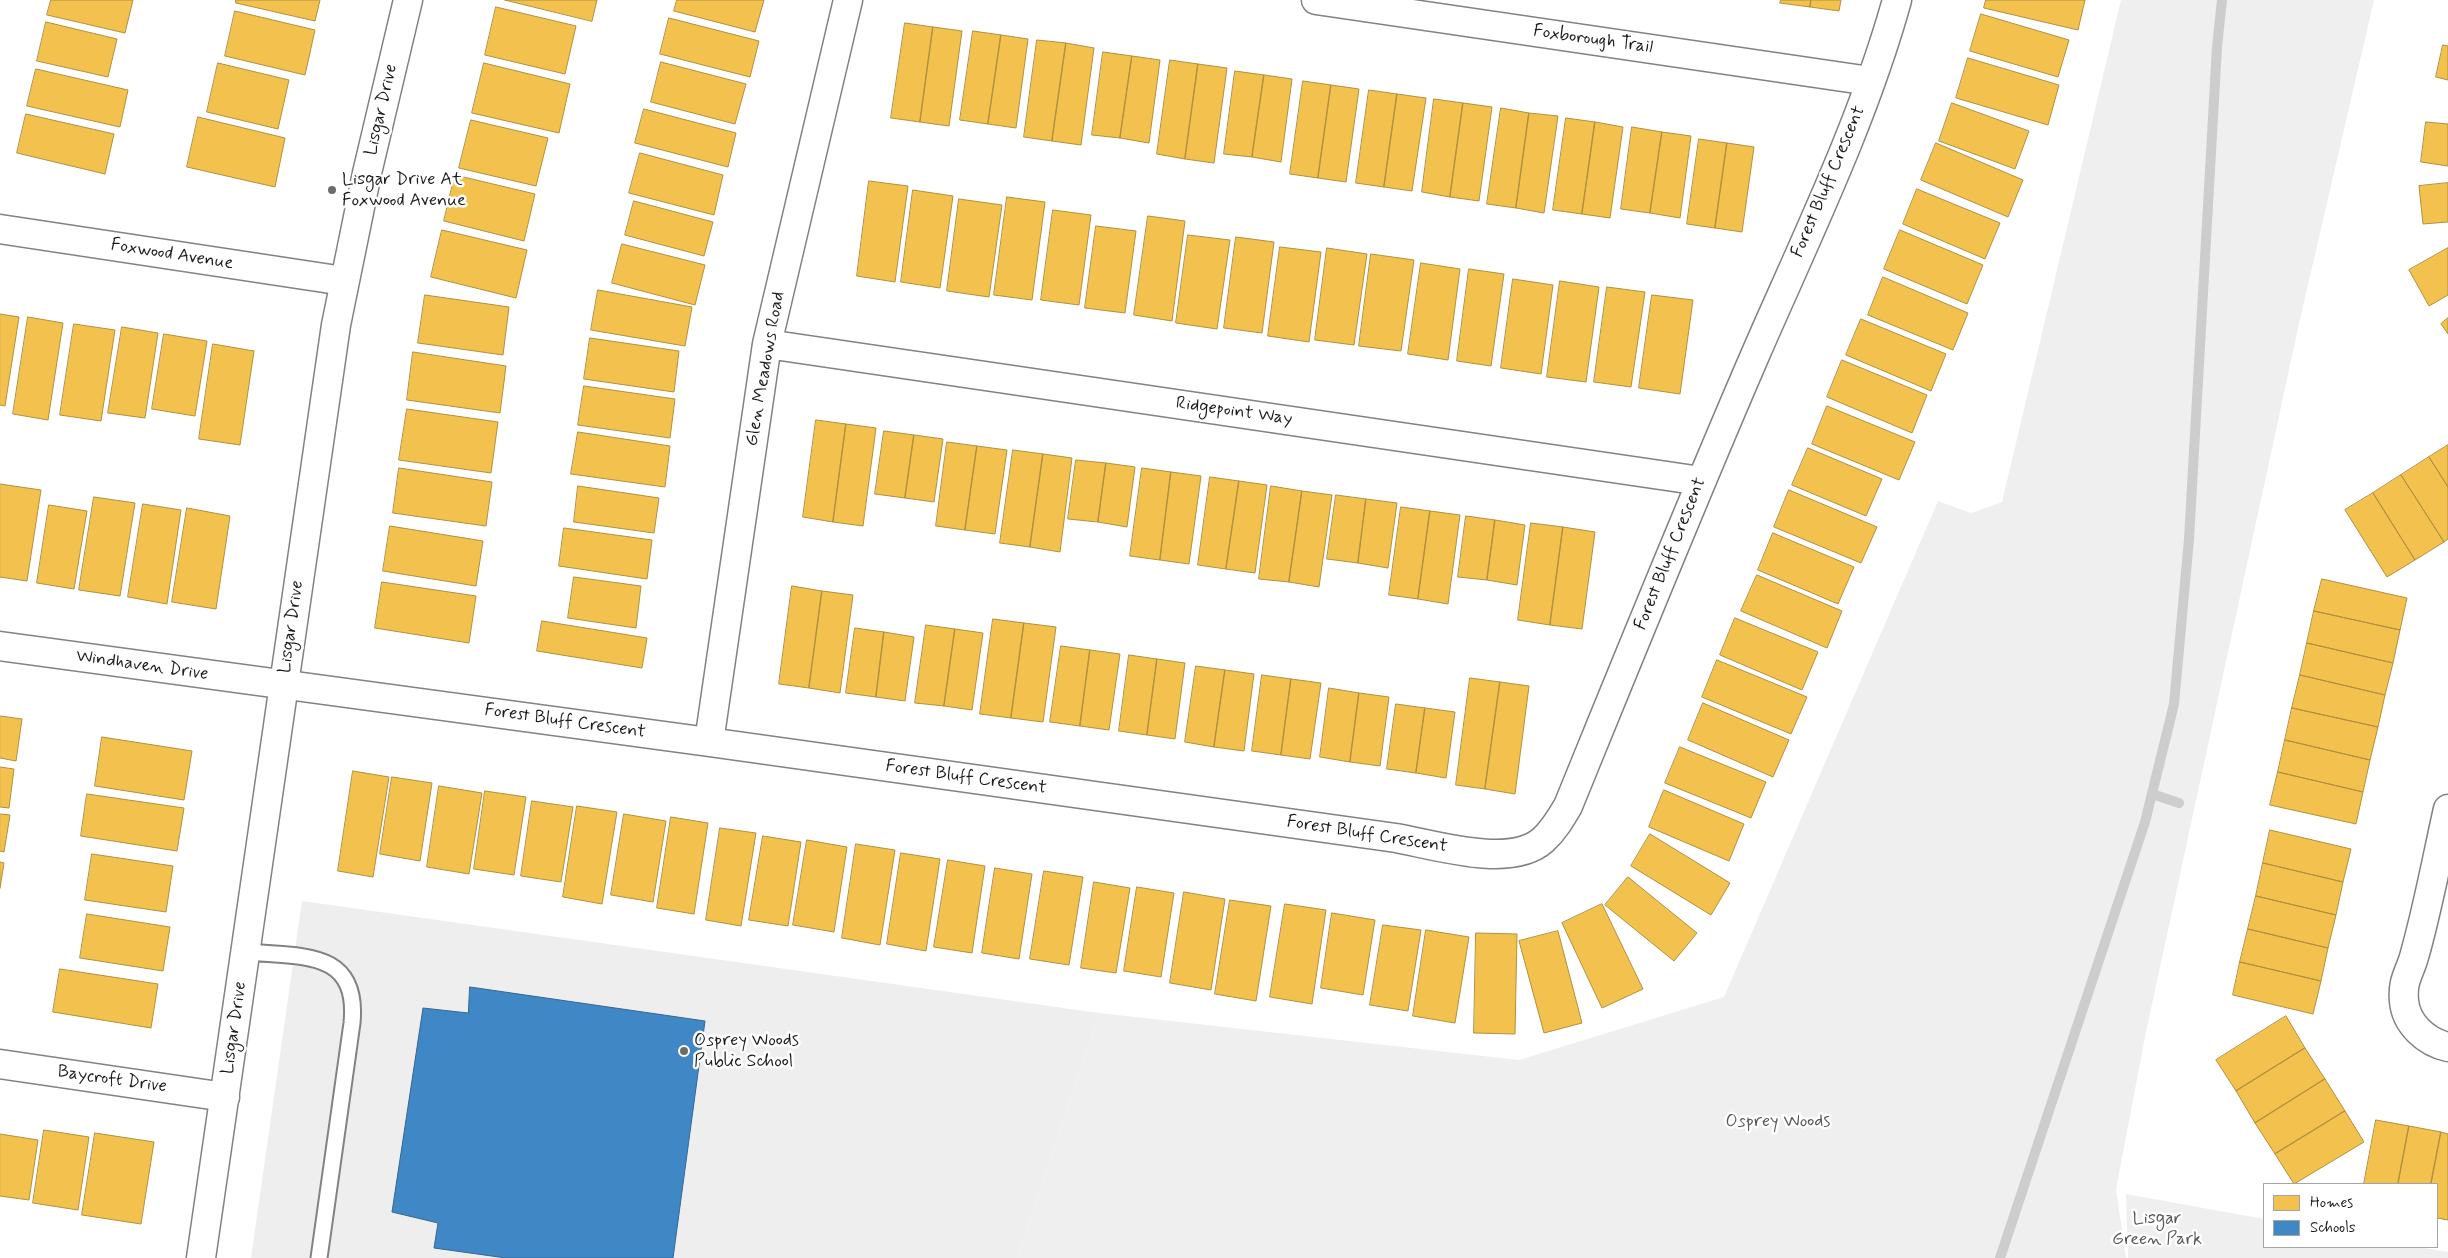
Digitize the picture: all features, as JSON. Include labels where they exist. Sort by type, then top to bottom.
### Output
[{"type":"street","name":"Lisgar Drive","points":[[201,1258],[283,685],[344,281],[408,0]]},
{"type":"street","name":"Glen Meadows Road","points":[[708,742],[767,344],[848,0]]},
{"type":"street","name":"Foxborough Trail","points":[[1316,0],[1870,81]]},
{"type":"street","name":"Forest Bluff Crescent","points":[[283,685],[1396,838],[1494,856],[1510,854],[1542,842],[1558,824],[1568,806],[1701,480],[1846,146],[1897,0]]},
{"type":"street","name":"Foxwood Avenue","points":[[0,229],[344,281]]},
{"type":"street","name":"Ridgepoint Way","points":[[767,344],[1701,480]]},
{"type":"street","name":"Windhaven Drive","points":[[0,646],[283,685]]},
{"type":"street","points":[[2448,808],[2414,959],[2403,983],[2404,1002],[2409,1021],[2423,1035],[2448,1047]]},
{"type":"street","name":"Baycroft Drive","points":[[0,1064],[225,1097]]},
{"type":"lane","points":[[246,952],[319,960],[342,973],[352,991],[352,1023],[319,1258]]},
{"type":"shaded area","name":"Osprey Woods Public School","points":[[302,901],[1099,1013],[1017,1258],[251,1258]]},
{"type":"green space","name":"Osprey Woods","points":[[2121,0],[2374,0],[2298,328],[2146,1032],[2116,1189],[2126,1258],[1017,1258],[1099,1013],[1519,1060],[1724,997],[1938,501],[1971,513],[2002,502]]},
{"type":"green space","name":"Lisgar Green Park","points":[[2126,1194],[2263,1219],[2263,1248],[2425,1248],[2448,1252],[2448,1258],[2128,1258]]},
{"type":"building: Homes","points":[[51,0],[133,0],[125,33],[47,15]]},
{"type":"building: Homes","points":[[236,0],[320,0],[315,21],[236,3]]},
{"type":"building: Homes","points":[[505,0],[597,0],[592,21]]},
{"type":"building: Homes","points":[[677,0],[764,0],[755,32],[674,11]]},
{"type":"building: Homes","points":[[1781,0],[1811,0],[1810,7],[1780,3]]},
{"type":"building: Homes","points":[[1811,0],[1841,0],[1839,11],[1810,7]]},
{"type":"building: Homes","points":[[1986,0],[2085,0],[2078,30],[1984,8]]},
{"type":"building: Homes","points":[[496,7],[576,26],[565,74],[485,55]]},
{"type":"building: Homes","points":[[235,11],[315,30],[305,75],[225,56]]},
{"type":"building: Homes","points":[[1981,14],[2069,40],[2058,77],[1970,51]]},
{"type":"building: Homes","points":[[669,18],[759,41],[750,77],[660,54]]},
{"type":"building: Homes","points":[[46,22],[117,39],[108,77],[37,61]]},
{"type":"building: Homes","points":[[905,23],[933,27],[920,122],[891,118]]},
{"type":"building: Homes","points":[[933,27],[962,31],[949,126],[920,122]]},
{"type":"building: Homes","points":[[973,31],[1001,35],[988,124],[960,120]]},
{"type":"building: Homes","points":[[1001,35],[1028,39],[1016,128],[988,124]]},
{"type":"building: Homes","points":[[1037,40],[1066,43],[1052,141],[1024,137]]},
{"type":"building: Homes","points":[[1066,43],[1094,48],[1081,145],[1052,141]]},
{"type":"building: Homes","points":[[2443,45],[2448,46],[2448,80],[2436,77]]},
{"type":"building: Homes","points":[[1103,52],[1132,56],[1120,138],[1092,135]]},
{"type":"building: Homes","points":[[1132,56],[1160,60],[1149,143],[1120,138]]},
{"type":"building: Homes","points":[[1968,58],[2059,85],[2048,125],[1956,98]]},
{"type":"building: Homes","points":[[1170,60],[1198,64],[1185,159],[1157,154]]},
{"type":"building: Homes","points":[[661,62],[746,84],[735,124],[651,102]]},
{"type":"building: Homes","points":[[218,63],[289,80],[278,129],[207,112]]},
{"type":"building: Homes","points":[[484,63],[570,84],[559,133],[472,113]]},
{"type":"building: Homes","points":[[1198,64],[1227,68],[1214,163],[1185,159]]},
{"type":"building: Homes","points":[[36,69],[128,90],[120,127],[27,106]]},
{"type":"building: Homes","points":[[1235,71],[1264,75],[1252,157],[1224,154]]},
{"type":"building: Homes","points":[[1264,75],[1292,79],[1281,162],[1252,157]]},
{"type":"building: Homes","points":[[1303,81],[1331,85],[1318,178],[1290,174]]},
{"type":"building: Homes","points":[[1331,85],[1359,89],[1346,182],[1318,178]]},
{"type":"building: Homes","points":[[1369,90],[1397,94],[1384,187],[1356,183]]},
{"type":"building: Homes","points":[[1397,94],[1426,98],[1412,191],[1384,187]]},
{"type":"building: Homes","points":[[1434,99],[1463,103],[1450,197],[1422,192]]},
{"type":"building: Homes","points":[[1463,103],[1492,107],[1479,201],[1450,197]]},
{"type":"building: Homes","points":[[1952,103],[2029,131],[2015,169],[1939,141]]},
{"type":"building: Homes","points":[[1501,108],[1529,113],[1516,208],[1487,204]]},
{"type":"building: Homes","points":[[644,109],[736,133],[728,167],[635,143]]},
{"type":"building: Homes","points":[[1529,113],[1558,116],[1544,213],[1516,208]]},
{"type":"building: Homes","points":[[26,114],[114,134],[105,174],[17,153]]},
{"type":"building: Homes","points":[[198,117],[285,138],[275,187],[187,167]]},
{"type":"building: Homes","points":[[1566,118],[1595,122],[1582,214],[1553,210]]},
{"type":"building: Homes","points":[[471,120],[548,138],[536,186],[459,168]]},
{"type":"building: Homes","points":[[1595,122],[1623,127],[1610,218],[1582,214]]},
{"type":"building: Homes","points":[[2426,122],[2448,124],[2448,166],[2421,162]]},
{"type":"building: Homes","points":[[1632,127],[1662,132],[1650,213],[1621,209]]},
{"type":"building: Homes","points":[[1662,132],[1691,136],[1680,218],[1650,213]]},
{"type":"building: Homes","points":[[1699,139],[1727,143],[1715,228],[1687,224]]},
{"type":"building: Homes","points":[[1727,143],[1754,147],[1742,232],[1715,228]]},
{"type":"building: Homes","points":[[1936,143],[2023,180],[2008,217],[1921,180]]},
{"type":"building: Homes","points":[[640,153],[723,175],[714,215],[629,193]]},
{"type":"building: Homes","points":[[455,175],[535,194],[524,241],[444,221]]},
{"type":"building: Homes","points":[[869,181],[908,186],[895,282],[857,276]]},
{"type":"building: Homes","points":[[2448,183],[2448,222],[2423,224],[2419,186]]},
{"type":"building: Homes","points":[[1917,189],[2000,223],[1985,259],[1903,224]]},
{"type":"building: Homes","points":[[913,190],[953,196],[940,288],[901,282]]},
{"type":"building: Homes","points":[[1007,197],[1045,202],[1032,300],[994,295]]},
{"type":"building: Homes","points":[[959,199],[1002,205],[989,297],[947,291]]},
{"type":"building: Homes","points":[[634,201],[713,222],[704,256],[625,235]]},
{"type":"building: Homes","points":[[1053,210],[1091,215],[1079,305],[1041,300]]},
{"type":"building: Homes","points":[[1148,216],[1185,221],[1172,321],[1134,315]]},
{"type":"building: Homes","points":[[1096,226],[1136,231],[1125,313],[1085,308]]},
{"type":"building: Homes","points":[[442,230],[527,250],[516,298],[431,277]]},
{"type":"building: Homes","points":[[1900,230],[1983,265],[1967,304],[1884,269]]},
{"type":"building: Homes","points":[[1188,235],[1230,240],[1217,329],[1176,323]]},
{"type":"building: Homes","points":[[1236,237],[1274,242],[1262,333],[1224,328]]},
{"type":"building: Homes","points":[[622,244],[705,265],[695,305],[612,283]]},
{"type":"building: Homes","points":[[1280,247],[1321,252],[1309,342],[1268,336]]},
{"type":"building: Homes","points":[[1327,248],[1367,254],[1354,345],[1315,340]]},
{"type":"building: Homes","points":[[2448,248],[2448,295],[2429,306],[2409,270]]},
{"type":"building: Homes","points":[[1371,254],[1414,260],[1401,351],[1359,346]]},
{"type":"building: Homes","points":[[1421,263],[1460,269],[1448,360],[1408,354]]},
{"type":"building: Homes","points":[[1469,269],[1504,274],[1491,366],[1457,361]]},
{"type":"building: Homes","points":[[1883,277],[1968,313],[1953,350],[1868,315]]},
{"type":"building: Homes","points":[[1513,279],[1553,285],[1541,374],[1501,368]]},
{"type":"building: Homes","points":[[1560,281],[1599,287],[1586,382],[1547,377]]},
{"type":"building: Homes","points":[[1607,287],[1645,292],[1631,387],[1594,382]]},
{"type":"building: Homes","points":[[598,290],[692,307],[685,346],[591,330]]},
{"type":"building: Homes","points":[[425,295],[509,307],[503,355],[418,343]]},
{"type":"building: Homes","points":[[1652,295],[1693,300],[1680,394],[1639,388]]},
{"type":"building: Homes","points":[[0,314],[19,317],[5,406],[0,405]]},
{"type":"building: Homes","points":[[28,317],[63,323],[48,420],[13,414]]},
{"type":"building: Homes","points":[[2448,318],[2448,334],[2441,324]]},
{"type":"building: Homes","points":[[1861,319],[1946,354],[1931,391],[1846,355]]},
{"type":"building: Homes","points":[[74,324],[115,330],[101,421],[60,415]]},
{"type":"building: Homes","points":[[122,327],[158,333],[145,418],[108,413]]},
{"type":"building: Homes","points":[[164,334],[207,341],[195,416],[152,409]]},
{"type":"building: Homes","points":[[590,338],[679,351],[674,392],[584,379]]},
{"type":"building: Homes","points":[[213,344],[254,351],[240,445],[199,439]]},
{"type":"building: Homes","points":[[413,352],[506,366],[500,413],[407,400]]},
{"type":"building: Homes","points":[[1842,360],[1927,395],[1912,433],[1827,397]]},
{"type":"building: Homes","points":[[584,386],[675,399],[670,438],[578,425]]},
{"type":"building: Homes","points":[[1827,406],[1915,442],[1899,480],[1812,444]]},
{"type":"building: Homes","points":[[407,409],[498,422],[491,473],[399,460]]},
{"type":"building: Homes","points":[[816,420],[846,424],[833,522],[803,517]]},
{"type":"building: Homes","points":[[846,424],[876,428],[863,526],[833,522]]},
{"type":"building: Homes","points":[[884,431],[914,435],[905,498],[875,494]]},
{"type":"building: Homes","points":[[578,432],[670,446],[665,487],[571,474]]},
{"type":"building: Homes","points":[[914,435],[943,439],[934,502],[905,498]]},
{"type":"building: Homes","points":[[947,442],[977,446],[965,530],[936,526]]},
{"type":"building: Homes","points":[[2448,445],[2448,487],[2429,457]]},
{"type":"building: Homes","points":[[977,446],[1007,450],[995,534],[965,530]]},
{"type":"building: Homes","points":[[1808,448],[1882,479],[1866,516],[1792,485]]},
{"type":"building: Homes","points":[[1013,450],[1043,454],[1030,547],[1000,543]]},
{"type":"building: Homes","points":[[1043,454],[1072,458],[1060,552],[1030,547]]},
{"type":"building: Homes","points":[[2429,457],[2448,487],[2448,539],[2444,542],[2401,475]]},
{"type":"building: Homes","points":[[1076,460],[1106,463],[1098,522],[1068,519]]},
{"type":"building: Homes","points":[[1106,463],[1135,467],[1127,527],[1098,522]]},
{"type":"building: Homes","points":[[399,468],[492,482],[486,526],[393,513]]},
{"type":"building: Homes","points":[[1142,468],[1171,472],[1160,560],[1130,556]]},
{"type":"building: Homes","points":[[1171,472],[1201,476],[1189,564],[1160,560]]},
{"type":"building: Homes","points":[[2401,475],[2444,542],[2415,560],[2373,493]]},
{"type":"building: Homes","points":[[1210,477],[1239,481],[1226,569],[1198,565]]},
{"type":"building: Homes","points":[[1239,481],[1267,485],[1255,573],[1226,569]]},
{"type":"building: Homes","points":[[0,484],[41,490],[27,581],[0,577]]},
{"type":"building: Homes","points":[[578,486],[659,498],[654,533],[574,522]]},
{"type":"building: Homes","points":[[1271,486],[1302,491],[1289,582],[1259,579]]},
{"type":"building: Homes","points":[[1789,490],[1877,527],[1861,563],[1774,527]]},
{"type":"building: Homes","points":[[1302,491],[1332,495],[1319,587],[1289,582]]},
{"type":"building: Homes","points":[[2373,493],[2415,560],[2387,577],[2345,510]]},
{"type":"building: Homes","points":[[1336,495],[1366,499],[1358,563],[1327,559]]},
{"type":"building: Homes","points":[[94,497],[135,503],[120,596],[79,590]]},
{"type":"building: Homes","points":[[1366,499],[1397,503],[1388,568],[1358,563]]},
{"type":"building: Homes","points":[[143,504],[181,510],[167,604],[128,597]]},
{"type":"building: Homes","points":[[49,505],[87,511],[74,589],[37,583]]},
{"type":"building: Homes","points":[[1401,507],[1430,511],[1418,599],[1389,595]]},
{"type":"building: Homes","points":[[187,508],[230,516],[216,609],[172,602]]},
{"type":"building: Homes","points":[[1430,511],[1460,515],[1448,604],[1418,599]]},
{"type":"building: Homes","points":[[1466,516],[1495,520],[1487,580],[1458,577]]},
{"type":"building: Homes","points":[[1495,520],[1525,525],[1517,585],[1487,580]]},
{"type":"building: Homes","points":[[1531,523],[1563,527],[1550,625],[1518,620]]},
{"type":"building: Homes","points":[[390,526],[483,541],[476,586],[383,571]]},
{"type":"building: Homes","points":[[1563,527],[1595,532],[1582,629],[1550,625]]},
{"type":"building: Homes","points":[[564,528],[652,540],[647,579],[559,566]]},
{"type":"building: Homes","points":[[1773,533],[1854,567],[1838,604],[1758,570]]},
{"type":"building: Homes","points":[[1757,575],[1842,611],[1827,648],[1741,611]]},
{"type":"building: Homes","points":[[574,577],[641,586],[636,628],[568,618]]},
{"type":"building: Homes","points":[[2322,579],[2407,598],[2400,630],[2314,611]]},
{"type":"building: Homes","points":[[382,582],[476,596],[469,643],[375,628]]},
{"type":"building: Homes","points":[[792,586],[822,591],[809,688],[779,684]]},
{"type":"building: Homes","points":[[822,591],[853,595],[840,693],[809,688]]},
{"type":"building: Homes","points":[[2314,611],[2400,630],[2393,663],[2307,643]]},
{"type":"building: Homes","points":[[1735,618],[1818,652],[1802,690],[1720,655]]},
{"type":"building: Homes","points":[[993,619],[1024,623],[1011,718],[980,714]]},
{"type":"building: Homes","points":[[542,621],[647,638],[642,668],[537,651]]},
{"type":"building: Homes","points":[[1024,623],[1056,627],[1043,722],[1011,718]]},
{"type":"building: Homes","points":[[926,625],[955,629],[944,706],[915,703]]},
{"type":"building: Homes","points":[[855,628],[884,632],[876,697],[846,693]]},
{"type":"building: Homes","points":[[955,629],[983,633],[972,710],[944,706]]},
{"type":"building: Homes","points":[[884,632],[914,637],[905,701],[876,697]]},
{"type":"building: Homes","points":[[2307,643],[2393,663],[2385,695],[2300,675]]},
{"type":"building: Homes","points":[[1061,646],[1090,650],[1080,726],[1050,722]]},
{"type":"building: Homes","points":[[1090,650],[1120,654],[1109,730],[1080,726]]},
{"type":"building: Homes","points":[[1129,655],[1157,659],[1147,735],[1119,731]]},
{"type":"building: Homes","points":[[1157,659],[1185,663],[1175,739],[1147,735]]},
{"type":"building: Homes","points":[[1717,660],[1807,697],[1791,734],[1702,697]]},
{"type":"building: Homes","points":[[1196,666],[1225,670],[1214,747],[1185,742]]},
{"type":"building: Homes","points":[[1225,670],[1254,674],[1244,751],[1214,747]]},
{"type":"building: Homes","points":[[1262,675],[1291,679],[1281,755],[1252,751]]},
{"type":"building: Homes","points":[[2300,675],[2385,695],[2378,727],[2292,708]]},
{"type":"building: Homes","points":[[1470,678],[1500,682],[1485,789],[1456,785]]},
{"type":"building: Homes","points":[[1291,679],[1321,683],[1310,759],[1281,755]]},
{"type":"building: Homes","points":[[1500,682],[1529,686],[1515,794],[1485,789]]},
{"type":"building: Homes","points":[[1329,688],[1359,693],[1350,762],[1320,757]]},
{"type":"building: Homes","points":[[1359,693],[1389,697],[1380,766],[1350,762]]},
{"type":"building: Homes","points":[[1703,703],[1789,740],[1773,777],[1688,740]]},
{"type":"building: Homes","points":[[1396,704],[1425,708],[1416,773],[1387,769]]},
{"type":"building: Homes","points":[[1425,708],[1455,712],[1446,778],[1416,773]]},
{"type":"building: Homes","points":[[2292,708],[2378,727],[2370,760],[2285,740]]},
{"type":"building: Homes","points":[[0,716],[22,719],[16,761],[0,758]]},
{"type":"building: Homes","points":[[102,737],[192,751],[184,800],[95,786]]},
{"type":"building: Homes","points":[[2285,740],[2370,760],[2363,792],[2278,772]]},
{"type":"building: Homes","points":[[1680,747],[1766,782],[1751,818],[1665,783]]},
{"type":"building: Homes","points":[[0,767],[14,769],[9,808],[0,807]]},
{"type":"building: Homes","points":[[353,771],[389,777],[373,877],[338,871]]},
{"type":"building: Homes","points":[[2278,772],[2363,792],[2356,824],[2270,805]]},
{"type":"building: Homes","points":[[392,777],[432,783],[420,861],[380,854]]},
{"type":"building: Homes","points":[[439,786],[482,793],[469,874],[427,867]]},
{"type":"building: Homes","points":[[1664,790],[1744,824],[1729,861],[1649,827]]},
{"type":"building: Homes","points":[[485,791],[526,797],[514,875],[474,869]]},
{"type":"building: Homes","points":[[87,794],[184,808],[177,851],[81,836]]},
{"type":"building: Homes","points":[[532,801],[573,807],[561,882],[521,876]]},
{"type":"building: Homes","points":[[577,806],[617,812],[602,904],[563,897]]},
{"type":"building: Homes","points":[[0,814],[10,815],[4,852],[0,851]]},
{"type":"building: Homes","points":[[624,814],[666,821],[653,902],[611,895]]},
{"type":"building: Homes","points":[[671,817],[708,823],[694,914],[657,908]]},
{"type":"building: Homes","points":[[720,828],[756,833],[741,926],[706,920]]},
{"type":"building: Homes","points":[[2270,830],[2351,849],[2343,882],[2263,863]]},
{"type":"building: Homes","points":[[1650,834],[1730,883],[1711,915],[1631,866]]},
{"type":"building: Homes","points":[[763,836],[801,842],[788,926],[749,920]]},
{"type":"building: Homes","points":[[807,840],[847,847],[834,932],[793,925]]},
{"type":"building: Homes","points":[[856,844],[895,850],[880,945],[842,938]]},
{"type":"building: Homes","points":[[901,853],[940,859],[926,951],[887,944]]},
{"type":"building: Homes","points":[[92,854],[173,866],[166,912],[85,900]]},
{"type":"building: Homes","points":[[948,860],[985,866],[972,953],[934,947]]},
{"type":"building: Homes","points":[[0,862],[4,863],[0,888]]},
{"type":"building: Homes","points":[[2263,863],[2343,882],[2336,915],[2256,896]]},
{"type":"building: Homes","points":[[995,868],[1032,874],[1019,959],[982,953]]},
{"type":"building: Homes","points":[[1044,871],[1083,877],[1069,965],[1030,959]]},
{"type":"building: Homes","points":[[1628,877],[1697,933],[1674,961],[1605,905]]},
{"type":"building: Homes","points":[[1094,882],[1130,888],[1116,973],[1081,968]]},
{"type":"building: Homes","points":[[1137,887],[1174,893],[1161,977],[1124,971]]},
{"type":"building: Homes","points":[[1184,892],[1225,899],[1211,990],[1170,983]]},
{"type":"building: Homes","points":[[2256,896],[2336,915],[2328,948],[2248,929]]},
{"type":"building: Homes","points":[[1230,900],[1271,906],[1256,1001],[1215,994]]},
{"type":"building: Homes","points":[[1285,904],[1326,910],[1312,1004],[1270,997]]},
{"type":"building: Homes","points":[[1602,904],[1643,989],[1602,1008],[1562,923]]},
{"type":"building: Homes","points":[[1332,913],[1375,920],[1363,995],[1321,988]]},
{"type":"building: Homes","points":[[87,914],[170,927],[163,971],[80,958]]},
{"type":"building: Homes","points":[[1383,925],[1421,930],[1408,1011],[1370,1005]]},
{"type":"building: Homes","points":[[2248,929],[2328,948],[2321,981],[2240,962]]},
{"type":"building: Homes","points":[[1426,930],[1469,937],[1455,1023],[1413,1016]]},
{"type":"building: Homes","points":[[1558,931],[1582,1023],[1544,1033],[1519,941]]},
{"type":"building: Homes","points":[[1476,933],[1517,934],[1515,1034],[1474,1033]]},
{"type":"building: Homes","points":[[2240,962],[2321,981],[2313,1014],[2233,995]]},
{"type":"building: Homes","points":[[60,969],[158,984],[151,1028],[53,1012]]},
{"type":"building: Homes","points":[[2286,1016],[2305,1048],[2236,1091],[2216,1060]]},
{"type":"building: Homes","points":[[2305,1048],[2325,1079],[2255,1123],[2236,1091]]},
{"type":"building: Homes","points":[[2325,1079],[2345,1111],[2275,1154],[2255,1123]]},
{"type":"building: Homes","points":[[2345,1111],[2364,1142],[2296,1183],[2293,1183],[2275,1154]]},
{"type":"building: Homes","points":[[2376,1120],[2409,1126],[2398,1183],[2364,1183]]},
{"type":"building: Homes","points":[[2409,1126],[2441,1132],[2431,1183],[2398,1183]]},
{"type":"building: Homes","points":[[44,1130],[89,1137],[78,1210],[33,1203]]},
{"type":"building: Homes","points":[[2441,1132],[2448,1134],[2448,1220],[2438,1218],[2438,1183],[2431,1183]]},
{"type":"building: Homes","points":[[95,1133],[154,1142],[141,1224],[82,1215]]},
{"type":"building: Homes","points":[[0,1134],[38,1140],[29,1200],[0,1196]]},
{"type":"building: Schools","points":[[470,987],[705,1021],[673,1258],[506,1258],[434,1248],[438,1223],[392,1212],[423,1008],[468,1013]]},
{"type":"waterway","points":[[2000,1258],[2145,822],[2174,704],[2189,539],[2217,47],[2222,0]]},
{"type":"waterway","points":[[2152,794],[2179,803]]},
{"type":"place","name":"Lisgar Drive At Foxwood Avenue","points":[[332,190]]},
{"type":"place","name":"Osprey Woods Public School","points":[[684,1051]]}]
